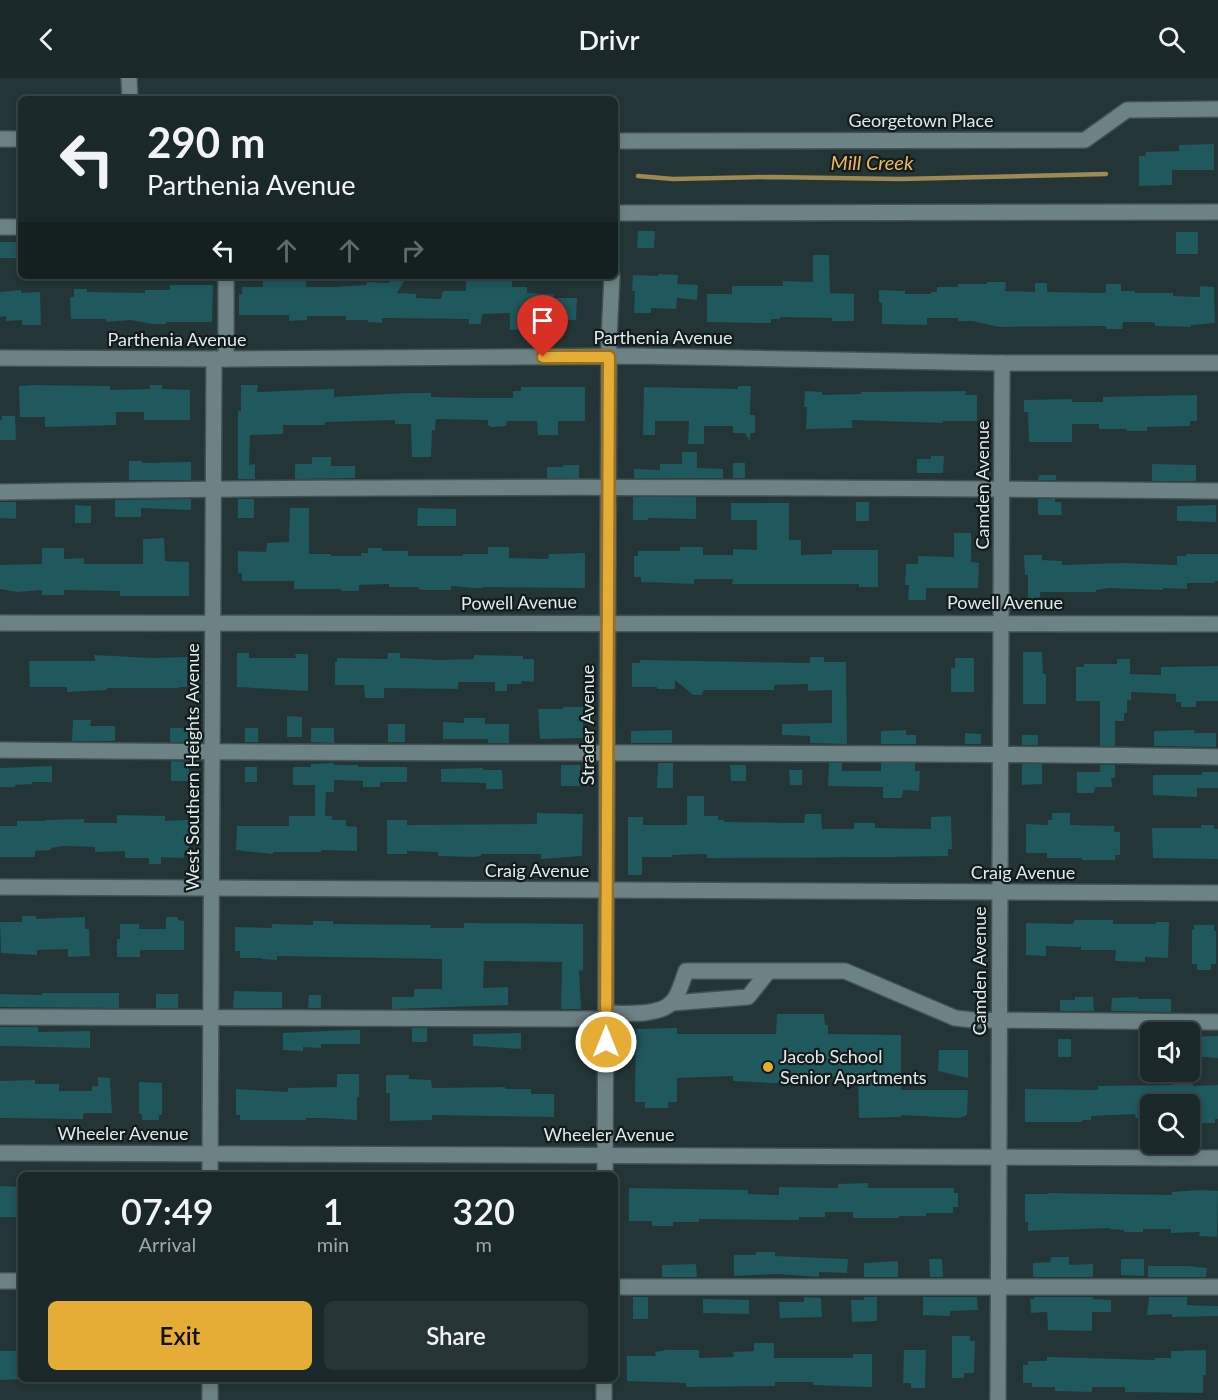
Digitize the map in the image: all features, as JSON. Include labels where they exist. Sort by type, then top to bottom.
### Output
[{"type":"street","points":[[129,78],[130,96]]},
{"type":"street","name":"Georgetown Place","points":[[618,141],[1085,140],[1127,110],[1218,109]]},
{"type":"street","points":[[0,139],[18,139]]},
{"type":"street","points":[[618,213],[1218,212]]},
{"type":"street","points":[[0,227],[18,227]]},
{"type":"street","name":"West Southern Heights Avenue","points":[[210,1172],[214,488],[226,279]]},
{"type":"street","name":"Strader Avenue","points":[[605,1172],[609,357],[612,279]]},
{"type":"street","name":"Parthenia Avenue","points":[[0,358],[609,357],[1002,363],[1218,363]]},
{"type":"street","name":"Camden Avenue","points":[[998,1400],[1002,363]]},
{"type":"street","points":[[0,492],[214,488],[1218,491]]},
{"type":"street","name":"Powell Avenue","points":[[0,623],[1218,624]]},
{"type":"street","points":[[0,750],[213,753],[1000,753],[1218,757]]},
{"type":"street","name":"Craig Avenue","points":[[0,888],[1218,893]]},
{"type":"street","points":[[672,1003],[686,971],[845,971],[955,1018],[1000,1021],[1218,1022]]},
{"type":"street","points":[[0,1017],[606,1016],[656,1011],[672,1003],[748,996],[768,972]]},
{"type":"street","name":"Wheeler Avenue","points":[[0,1153],[1218,1158]]},
{"type":"street","points":[[0,1281],[18,1281]]},
{"type":"street","points":[[618,1287],[1218,1287]]},
{"type":"street","points":[[210,1382],[210,1400]]},
{"type":"street","points":[[604,1382],[604,1400]]},
{"type":"building","points":[[1214,144],[1214,170],[1172,170],[1172,185],[1139,186],[1139,156],[1145,156],[1146,152],[1179,151],[1179,145]]},
{"type":"building","points":[[638,231],[655,231],[654,248],[637,248]]},
{"type":"building","points":[[1176,232],[1198,232],[1198,254],[1176,254]]},
{"type":"building","points":[[0,242],[18,242],[18,258],[0,258]]},
{"type":"building","points":[[813,255],[829,255],[830,293],[854,294],[854,321],[832,321],[832,318],[780,317],[780,319],[771,319],[771,323],[707,322],[707,294],[732,294],[732,286],[783,286],[783,281],[813,282]]},
{"type":"building","points":[[658,274],[678,275],[677,284],[698,285],[697,300],[677,298],[676,309],[651,308],[651,313],[634,313],[633,275],[658,276]]},
{"type":"building","points":[[306,279],[306,287],[366,285],[367,282],[389,283],[389,279],[405,279],[397,293],[416,294],[416,298],[441,299],[443,291],[466,291],[466,279],[512,280],[512,287],[527,287],[527,293],[554,294],[554,298],[577,298],[576,320],[554,320],[554,323],[546,323],[546,328],[510,330],[510,313],[482,314],[481,324],[469,324],[469,319],[382,318],[382,323],[368,322],[368,320],[346,320],[346,316],[307,316],[307,320],[289,321],[289,315],[239,315],[239,294],[242,294],[242,287],[263,287],[263,281]]},
{"type":"building","points":[[987,282],[1006,282],[1005,291],[1035,292],[1035,283],[1047,283],[1047,292],[1104,293],[1106,284],[1121,284],[1121,291],[1173,293],[1173,296],[1200,297],[1200,286],[1214,287],[1215,323],[1191,325],[1191,327],[1155,326],[1155,323],[1151,322],[1123,322],[1122,329],[1106,329],[1106,326],[999,327],[972,321],[958,321],[958,318],[927,318],[927,325],[882,324],[882,303],[879,302],[879,290],[905,291],[905,294],[931,294],[931,292],[937,292],[937,287],[958,287],[958,284],[987,284]]},
{"type":"building","points":[[170,285],[213,285],[212,322],[152,324],[131,320],[106,322],[106,319],[71,319],[70,297],[74,297],[74,289],[87,289],[87,292],[145,293],[145,290],[170,290]]},
{"type":"building","points":[[21,290],[21,293],[40,292],[41,325],[22,325],[22,320],[6,321],[6,316],[0,317],[0,292]]},
{"type":"building","points":[[150,385],[162,385],[162,389],[190,390],[190,420],[144,420],[144,412],[116,412],[116,425],[45,427],[45,417],[20,417],[19,386],[110,386],[110,390],[150,389]]},
{"type":"building","points":[[241,385],[258,385],[257,392],[334,389],[334,397],[431,393],[431,397],[477,398],[513,398],[513,391],[521,391],[521,387],[585,387],[585,421],[558,421],[558,435],[538,435],[537,421],[507,421],[506,426],[491,427],[488,425],[488,420],[436,419],[435,430],[432,430],[431,457],[412,457],[411,424],[395,424],[395,420],[325,422],[325,425],[283,425],[283,434],[250,435],[249,465],[255,464],[255,479],[238,479],[238,411],[241,411]]},
{"type":"building","points":[[738,386],[751,386],[750,415],[755,415],[755,433],[750,433],[750,441],[745,433],[733,433],[733,426],[704,426],[704,444],[688,444],[689,421],[655,421],[655,435],[643,435],[644,387],[738,389]]},
{"type":"building","points":[[805,391],[822,392],[822,395],[861,394],[861,392],[966,391],[965,395],[977,395],[977,421],[943,421],[943,423],[852,420],[852,428],[806,429]]},
{"type":"building","points":[[1197,395],[1197,421],[1190,421],[1190,426],[1147,427],[1147,431],[1126,431],[1127,429],[1099,429],[1099,424],[1072,424],[1072,442],[1029,442],[1028,412],[1024,412],[1024,400],[1071,399],[1072,402],[1103,402],[1103,397]]},
{"type":"building","points":[[2,416],[15,416],[16,440],[0,440]]},
{"type":"building","points":[[682,452],[697,452],[697,468],[723,469],[723,478],[634,478],[634,469],[660,470],[660,464],[682,464]]},
{"type":"building","points":[[931,456],[944,456],[943,473],[917,473],[917,459],[931,459]]},
{"type":"building","points":[[312,457],[331,457],[331,466],[355,466],[355,478],[295,479],[295,464],[312,464]]},
{"type":"building","points":[[129,461],[191,462],[191,480],[129,480]]},
{"type":"building","points":[[733,463],[745,463],[745,478],[733,478]]},
{"type":"building","points":[[1152,464],[1196,465],[1196,481],[1152,481]]},
{"type":"building","points":[[563,465],[579,465],[579,478],[547,478],[547,467],[563,467]]},
{"type":"building","points":[[1039,475],[1056,475],[1056,480],[1038,480]]},
{"type":"building","points":[[633,497],[696,497],[696,519],[633,520]]},
{"type":"building","points":[[191,499],[191,510],[141,508],[141,517],[115,517],[115,500]]},
{"type":"building","points":[[238,499],[254,499],[254,518],[238,518]]},
{"type":"building","points":[[1038,499],[1055,499],[1055,502],[1061,502],[1062,515],[1038,515]]},
{"type":"building","points":[[0,502],[16,502],[16,519],[0,518]]},
{"type":"building","points":[[856,502],[869,502],[869,521],[856,521]]},
{"type":"building","points":[[731,503],[789,503],[789,540],[801,540],[801,555],[832,554],[832,550],[878,550],[878,587],[859,587],[859,584],[732,584],[733,579],[694,579],[694,584],[641,582],[641,577],[634,577],[634,556],[638,556],[638,551],[680,551],[680,547],[703,547],[703,555],[733,555],[733,549],[757,550],[757,520],[731,520]]},
{"type":"building","points":[[75,505],[91,506],[91,523],[75,523]]},
{"type":"building","points":[[1216,505],[1216,522],[1177,521],[1177,506]]},
{"type":"building","points":[[290,508],[309,508],[309,554],[361,556],[361,553],[368,553],[368,548],[382,548],[382,551],[408,551],[408,556],[463,556],[463,554],[488,554],[488,547],[509,547],[509,558],[548,559],[549,554],[585,553],[585,588],[451,586],[451,590],[425,590],[418,589],[418,587],[389,587],[389,584],[359,585],[359,591],[341,591],[341,589],[294,589],[294,581],[242,581],[242,573],[238,573],[238,551],[266,552],[267,543],[289,542]]},
{"type":"building","points":[[418,508],[456,509],[456,526],[417,526]]},
{"type":"building","points":[[954,533],[971,533],[971,562],[979,563],[978,588],[926,588],[926,600],[908,600],[909,585],[905,585],[906,564],[918,564],[918,556],[954,557]]},
{"type":"building","points":[[164,538],[165,561],[189,562],[189,596],[120,596],[120,591],[64,590],[64,595],[42,595],[42,590],[17,592],[0,589],[0,565],[42,564],[42,548],[64,548],[64,559],[84,558],[84,564],[143,564],[143,539]]},
{"type":"building","points":[[1186,554],[1218,554],[1218,581],[1215,583],[1187,583],[1187,589],[1109,588],[1096,590],[1096,592],[1040,592],[1040,601],[1028,601],[1028,575],[1025,575],[1024,555],[1042,555],[1042,560],[1062,561],[1062,565],[1121,563],[1177,565],[1177,556],[1186,556]]},
{"type":"building","points":[[1023,652],[1042,652],[1043,674],[1046,674],[1046,704],[1023,704]]},
{"type":"building","points":[[237,653],[249,653],[249,658],[296,658],[295,654],[308,654],[308,691],[237,687]]},
{"type":"building","points":[[388,653],[400,653],[400,658],[438,660],[474,659],[474,655],[523,656],[523,659],[534,659],[534,682],[522,681],[521,684],[507,684],[507,691],[495,691],[495,682],[458,682],[458,689],[384,688],[384,698],[365,698],[364,685],[335,685],[337,658],[387,659]]},
{"type":"building","points":[[94,655],[187,657],[187,687],[107,688],[107,690],[67,692],[67,687],[30,687],[29,661],[95,661]]},
{"type":"building","points":[[810,657],[824,657],[824,662],[846,662],[847,744],[810,743],[810,736],[782,735],[782,724],[832,723],[832,690],[808,691],[808,684],[774,685],[774,690],[704,690],[702,695],[693,695],[675,680],[675,689],[632,687],[632,663],[640,663],[640,660],[810,663]]},
{"type":"building","points":[[955,658],[974,658],[974,692],[951,692],[951,668],[955,668]]},
{"type":"building","points":[[1117,659],[1130,659],[1130,674],[1161,675],[1161,667],[1218,666],[1218,701],[1196,701],[1196,707],[1181,707],[1181,702],[1176,702],[1176,694],[1131,692],[1131,700],[1127,700],[1127,713],[1124,713],[1124,721],[1115,721],[1115,746],[1100,746],[1100,701],[1076,701],[1076,667],[1084,667],[1084,664],[1117,664]]},
{"type":"building","points":[[563,707],[583,707],[583,738],[540,739],[538,709],[563,709]]},
{"type":"building","points":[[287,716],[302,717],[302,737],[287,737]]},
{"type":"building","points":[[464,718],[485,718],[485,724],[509,724],[509,743],[488,743],[488,739],[443,739],[443,722],[464,723]]},
{"type":"building","points":[[73,720],[91,720],[90,726],[115,726],[115,741],[72,741]]},
{"type":"building","points":[[388,724],[405,724],[405,742],[388,742]]},
{"type":"building","points":[[170,728],[188,728],[188,742],[170,742]]},
{"type":"building","points":[[245,728],[258,728],[258,742],[245,742]]},
{"type":"building","points":[[311,728],[334,728],[334,743],[311,742]]},
{"type":"building","points":[[672,730],[672,743],[631,743],[631,731]]},
{"type":"building","points":[[906,730],[906,735],[916,735],[916,744],[881,744],[881,731]]},
{"type":"building","points":[[1194,730],[1194,733],[1216,733],[1216,747],[1154,746],[1154,731]]},
{"type":"building","points":[[965,733],[981,734],[981,744],[965,744]]},
{"type":"building","points":[[1022,735],[1038,735],[1038,745],[1022,745]]},
{"type":"building","points":[[171,761],[189,762],[189,781],[171,781]]},
{"type":"building","points":[[334,763],[334,765],[358,765],[358,767],[407,767],[407,782],[380,782],[380,787],[363,787],[363,781],[334,780],[334,792],[326,792],[325,816],[332,816],[332,820],[346,820],[346,826],[357,827],[357,851],[321,850],[321,852],[273,852],[273,854],[236,850],[237,826],[289,826],[289,816],[315,816],[315,785],[293,785],[293,767]]},
{"type":"building","points":[[658,763],[673,763],[673,788],[657,788]]},
{"type":"building","points":[[829,763],[842,763],[842,771],[881,771],[881,763],[915,763],[915,771],[920,771],[919,791],[903,790],[902,798],[883,798],[883,787],[828,786]]},
{"type":"building","points":[[1022,764],[1042,764],[1042,784],[1022,785]]},
{"type":"building","points":[[561,765],[580,765],[580,786],[561,786]]},
{"type":"building","points":[[730,765],[746,765],[746,781],[731,781]]},
{"type":"building","points":[[1100,765],[1115,765],[1115,778],[1111,778],[1112,787],[1095,787],[1094,793],[1077,793],[1077,772],[1100,772]]},
{"type":"building","points":[[52,766],[52,782],[32,782],[32,784],[15,785],[15,787],[0,787],[0,768]]},
{"type":"building","points":[[245,767],[257,767],[257,782],[245,782]]},
{"type":"building","points":[[483,768],[483,770],[502,770],[503,789],[486,789],[486,783],[441,782],[441,769]]},
{"type":"building","points":[[789,770],[802,770],[802,785],[790,785]]},
{"type":"building","points":[[1202,772],[1218,772],[1218,788],[1197,788],[1197,797],[1153,795],[1153,775],[1202,775]]},
{"type":"building","points":[[687,796],[704,796],[704,816],[718,816],[718,820],[724,820],[724,822],[804,823],[805,814],[821,814],[822,829],[854,829],[854,823],[875,823],[875,828],[931,829],[931,817],[951,816],[952,849],[948,849],[948,856],[707,858],[707,854],[642,857],[642,875],[628,875],[628,817],[643,817],[643,825],[687,825]]},
{"type":"building","points":[[537,813],[583,814],[582,856],[541,859],[541,854],[481,854],[481,856],[473,857],[438,856],[438,852],[407,851],[407,854],[387,854],[387,820],[407,820],[407,825],[537,824]]},
{"type":"building","points":[[1052,813],[1070,813],[1070,825],[1114,826],[1114,832],[1120,832],[1120,855],[1115,855],[1115,860],[1082,860],[1082,858],[1047,858],[1047,853],[1026,853],[1026,824],[1048,825],[1048,820],[1052,820]]},
{"type":"building","points":[[117,815],[165,816],[165,821],[189,820],[189,853],[184,853],[184,858],[161,857],[161,864],[149,864],[149,858],[125,858],[125,851],[95,852],[95,847],[63,846],[51,848],[51,850],[35,851],[35,857],[0,857],[0,826],[17,826],[17,821],[84,819],[84,823],[117,823]]},
{"type":"building","points":[[1201,825],[1214,825],[1214,829],[1218,829],[1218,859],[1153,858],[1152,828],[1201,828]]},
{"type":"building","points":[[22,916],[36,916],[36,919],[85,917],[85,929],[89,929],[90,956],[68,957],[68,949],[37,950],[37,955],[1,953],[0,922],[22,922]]},
{"type":"building","points":[[166,917],[178,917],[178,920],[184,921],[184,950],[140,950],[140,957],[117,957],[120,924],[139,924],[139,929],[166,929]]},
{"type":"building","points":[[1075,920],[1113,920],[1113,924],[1169,922],[1168,958],[1145,957],[1145,962],[1115,961],[1116,950],[1081,950],[1081,947],[1046,946],[1046,956],[1026,955],[1026,923],[1073,924]]},
{"type":"building","points":[[313,921],[333,921],[333,924],[431,925],[430,928],[464,928],[464,923],[583,924],[583,971],[579,970],[581,1009],[561,1009],[562,962],[484,961],[483,988],[508,987],[508,1005],[392,1009],[392,997],[414,997],[414,989],[442,989],[442,959],[277,956],[277,960],[240,958],[240,951],[235,951],[235,927],[272,928],[272,924],[313,925]]},
{"type":"building","points":[[1194,925],[1214,925],[1216,964],[1211,964],[1211,970],[1197,970],[1197,964],[1192,964]]},
{"type":"building","points":[[234,991],[282,992],[282,1008],[233,1008]]},
{"type":"building","points":[[42,993],[119,993],[119,1008],[0,1007],[0,994],[42,995]]},
{"type":"building","points":[[156,994],[178,994],[178,1008],[156,1008]]},
{"type":"building","points":[[309,995],[321,995],[321,1008],[308,1008]]},
{"type":"building","points":[[1075,997],[1093,997],[1094,1011],[1060,1011],[1060,1000],[1075,1000]]},
{"type":"building","points":[[1138,997],[1138,999],[1171,999],[1171,1012],[1111,1011],[1112,998]]},
{"type":"building","name":"Jacob School Senior Apartments","points":[[777,1014],[824,1014],[828,1034],[901,1035],[901,1090],[968,1090],[967,1115],[959,1118],[901,1115],[901,1117],[859,1118],[858,1078],[802,1076],[802,1081],[773,1083],[733,1081],[733,1076],[677,1078],[677,1102],[668,1102],[668,1108],[645,1108],[645,1102],[635,1102],[636,1029],[677,1028],[677,1034],[776,1034]]},
{"type":"building","points":[[0,1027],[38,1027],[38,1032],[90,1031],[90,1048],[0,1046]]},
{"type":"building","points":[[412,1028],[427,1028],[427,1042],[412,1042]]},
{"type":"building","points":[[360,1030],[360,1044],[321,1044],[321,1048],[303,1047],[303,1051],[283,1050],[283,1033]]},
{"type":"building","points":[[521,1033],[521,1049],[473,1046],[473,1034]]},
{"type":"building","points":[[1218,1036],[1218,1058],[1200,1057],[1200,1037]]},
{"type":"building","points":[[1058,1039],[1071,1039],[1071,1057],[1058,1057]]},
{"type":"building","points":[[939,1050],[968,1050],[968,1078],[938,1071]]},
{"type":"building","points":[[337,1074],[359,1074],[357,1120],[306,1118],[306,1120],[240,1120],[240,1115],[236,1115],[236,1089],[288,1092],[288,1088],[337,1087]]},
{"type":"building","points":[[386,1075],[409,1075],[409,1079],[431,1080],[432,1088],[505,1087],[505,1089],[531,1089],[531,1094],[554,1094],[554,1117],[432,1115],[432,1120],[390,1121],[390,1093],[386,1093]]},
{"type":"building","points":[[98,1077],[110,1078],[112,1113],[86,1113],[83,1114],[83,1119],[0,1118],[0,1081],[35,1080],[35,1084],[59,1084],[59,1091],[92,1091],[92,1086],[98,1086]]},
{"type":"building","points":[[139,1082],[162,1083],[162,1115],[159,1115],[159,1120],[142,1120],[142,1114],[139,1114]]},
{"type":"building","points":[[1174,1082],[1193,1082],[1193,1086],[1218,1085],[1218,1119],[1215,1119],[1215,1123],[1200,1123],[1200,1094],[1140,1094],[1140,1118],[1136,1118],[1135,1114],[1091,1116],[1091,1120],[1082,1120],[1082,1122],[1025,1122],[1025,1089],[1098,1090],[1098,1086],[1173,1085]]},
{"type":"building","points":[[868,1183],[868,1188],[954,1188],[954,1193],[958,1193],[958,1207],[953,1207],[953,1213],[926,1213],[926,1216],[899,1216],[899,1218],[853,1218],[853,1212],[825,1212],[825,1217],[799,1217],[799,1220],[699,1219],[699,1222],[673,1222],[673,1226],[652,1226],[652,1221],[629,1221],[629,1188],[748,1190],[748,1194],[779,1195],[779,1187],[838,1188],[838,1184]]},
{"type":"building","points":[[0,1186],[18,1187],[18,1217],[0,1217]]},
{"type":"building","points":[[1218,1191],[1217,1237],[1199,1236],[1200,1232],[1171,1233],[1171,1229],[1143,1229],[1143,1232],[1124,1232],[1124,1230],[1110,1228],[1028,1231],[1028,1222],[1025,1222],[1025,1194],[1172,1195],[1172,1192]]},
{"type":"building","points":[[756,1252],[775,1252],[775,1256],[848,1259],[847,1273],[819,1272],[819,1277],[777,1274],[734,1276],[734,1255],[756,1255]]},
{"type":"building","points":[[1051,1257],[1069,1257],[1069,1265],[1093,1264],[1093,1277],[1033,1277],[1033,1263],[1050,1262]]},
{"type":"building","points":[[929,1259],[942,1259],[943,1277],[930,1277]]},
{"type":"building","points":[[1121,1259],[1144,1259],[1144,1276],[1121,1275]]},
{"type":"building","points":[[898,1261],[898,1277],[864,1277],[864,1263]]},
{"type":"building","points":[[696,1264],[697,1277],[662,1277],[662,1265]]},
{"type":"building","points":[[1148,1266],[1207,1268],[1206,1277],[1148,1277]]},
{"type":"building","points":[[633,1297],[648,1297],[648,1319],[633,1319]]},
{"type":"building","points":[[804,1297],[821,1298],[822,1317],[780,1318],[779,1302],[804,1302]]},
{"type":"building","points":[[864,1297],[877,1297],[877,1321],[852,1322],[851,1300],[864,1300]]},
{"type":"building","points":[[923,1297],[977,1297],[978,1310],[950,1311],[950,1316],[923,1315]]},
{"type":"building","points":[[1034,1297],[1093,1297],[1093,1299],[1111,1300],[1111,1312],[1092,1312],[1092,1331],[1048,1330],[1047,1312],[1031,1313],[1030,1299]]},
{"type":"building","points":[[1149,1297],[1187,1297],[1187,1305],[1218,1306],[1218,1316],[1147,1315]]},
{"type":"building","points":[[703,1299],[749,1300],[749,1314],[703,1313]]},
{"type":"building","points":[[952,1336],[970,1336],[970,1341],[975,1341],[974,1373],[964,1373],[964,1378],[952,1378]]},
{"type":"building","points":[[754,1343],[774,1343],[774,1358],[853,1358],[853,1354],[872,1354],[872,1387],[813,1385],[813,1382],[775,1382],[775,1386],[686,1387],[686,1383],[627,1381],[627,1356],[656,1356],[655,1352],[666,1350],[699,1350],[699,1358],[734,1357],[733,1352],[754,1351]]},
{"type":"building","points":[[904,1350],[926,1350],[925,1388],[911,1388],[911,1383],[903,1383]]},
{"type":"building","points":[[1206,1350],[1203,1393],[1125,1392],[1125,1387],[1092,1387],[1092,1392],[1055,1391],[1055,1387],[1032,1387],[1032,1383],[1023,1383],[1023,1365],[1028,1365],[1028,1361],[1047,1361],[1047,1357],[1155,1360],[1155,1358],[1171,1358],[1171,1351]]},
{"type":"building","points":[[0,1351],[18,1351],[18,1379],[0,1380]]},
{"type":"waterway","name":"Mill Creek","points":[[638,176],[673,179],[770,177],[900,179],[1106,174]]},
{"type":"place","name":"Jacob School Senior Apartments","points":[[768,1067]]},
{"type":"route","points":[[543,357],[609,357],[606,1042]]}]
